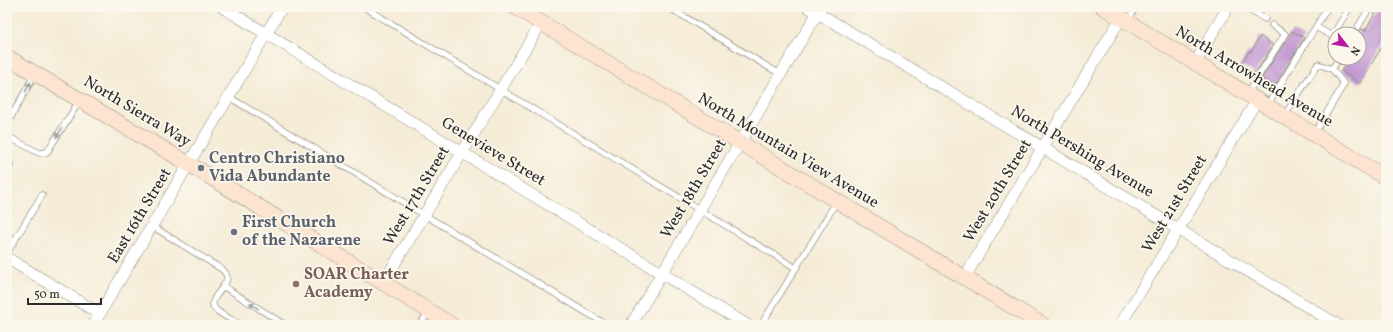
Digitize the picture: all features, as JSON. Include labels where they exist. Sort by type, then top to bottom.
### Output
[{"type":"street","name":"Genevieve Street","points":[[222,7],[747,325]]},
{"type":"street","name":"East 16th Street","points":[[93,325],[282,7]]},
{"type":"street","name":"North Mountain View Avenue","points":[[515,7],[1042,325]]},
{"type":"street","name":"North Arrowhead Avenue","points":[[1103,7],[1386,178]]},
{"type":"street","points":[[1195,62],[1228,7]]},
{"type":"street","name":"West 18th Street","points":[[631,325],[740,143],[780,74],[815,9]]},
{"type":"street","name":"North Pershing Avenue","points":[[815,9],[1338,325]]},
{"type":"street","name":"West 20th Street","points":[[964,278],[1043,148],[1124,20]]},
{"type":"street","name":"West 17th Street","points":[[383,283],[541,23]]},
{"type":"street","name":"North Sierra Way","points":[[7,57],[189,164],[452,325]]},
{"type":"street","name":"West 21st Street","points":[[1120,325],[1257,100]]},
{"type":"street","points":[[7,258],[100,314]]},
{"type":"lane","points":[[364,7],[699,211],[796,268]]},
{"type":"lane","points":[[668,7],[780,74]]},
{"type":"lane","points":[[1124,20],[1136,7]]},
{"type":"lane","points":[[1244,7],[1265,19]]},
{"type":"lane","points":[[1257,100],[1316,27],[1328,7]]},
{"type":"lane","points":[[1316,27],[1332,36],[1350,7]]},
{"type":"lane","points":[[1359,26],[1370,7]]},
{"type":"lane","points":[[1257,100],[1285,34],[1272,25]]},
{"type":"lane","points":[[1284,116],[1318,64],[1332,70],[1344,84],[1314,134]]},
{"type":"lane","points":[[1332,70],[1334,66]]},
{"type":"lane","points":[[7,124],[36,74]]},
{"type":"lane","points":[[229,97],[607,325]]},
{"type":"lane","points":[[7,136],[39,153],[47,152],[80,100]]},
{"type":"lane","points":[[7,171],[11,164]]},
{"type":"lane","points":[[7,253],[42,195]]},
{"type":"lane","points":[[761,325],[837,201]]},
{"type":"lane","points":[[152,226],[223,270],[227,276],[227,280],[213,304],[216,310],[241,325]]},
{"type":"lane","points":[[223,286],[285,325]]},
{"type":"lane","points":[[420,325],[429,311]]},
{"type":"building","points":[[1379,7],[1386,7],[1386,40],[1360,83],[1341,71],[1344,66],[1367,66],[1367,28]]},
{"type":"building","points":[[1292,31],[1304,38],[1275,86],[1262,78]]},
{"type":"building","points":[[1260,36],[1273,45],[1255,73],[1240,65],[1249,51],[1251,52]]},
{"type":"place","name":"Centro Christiano Vida Abundante","points":[[201,168]]},
{"type":"place","name":"First Church of the Nazarene","points":[[234,232]]},
{"type":"place","name":"SOAR Charter Academy","points":[[296,284]]}]
